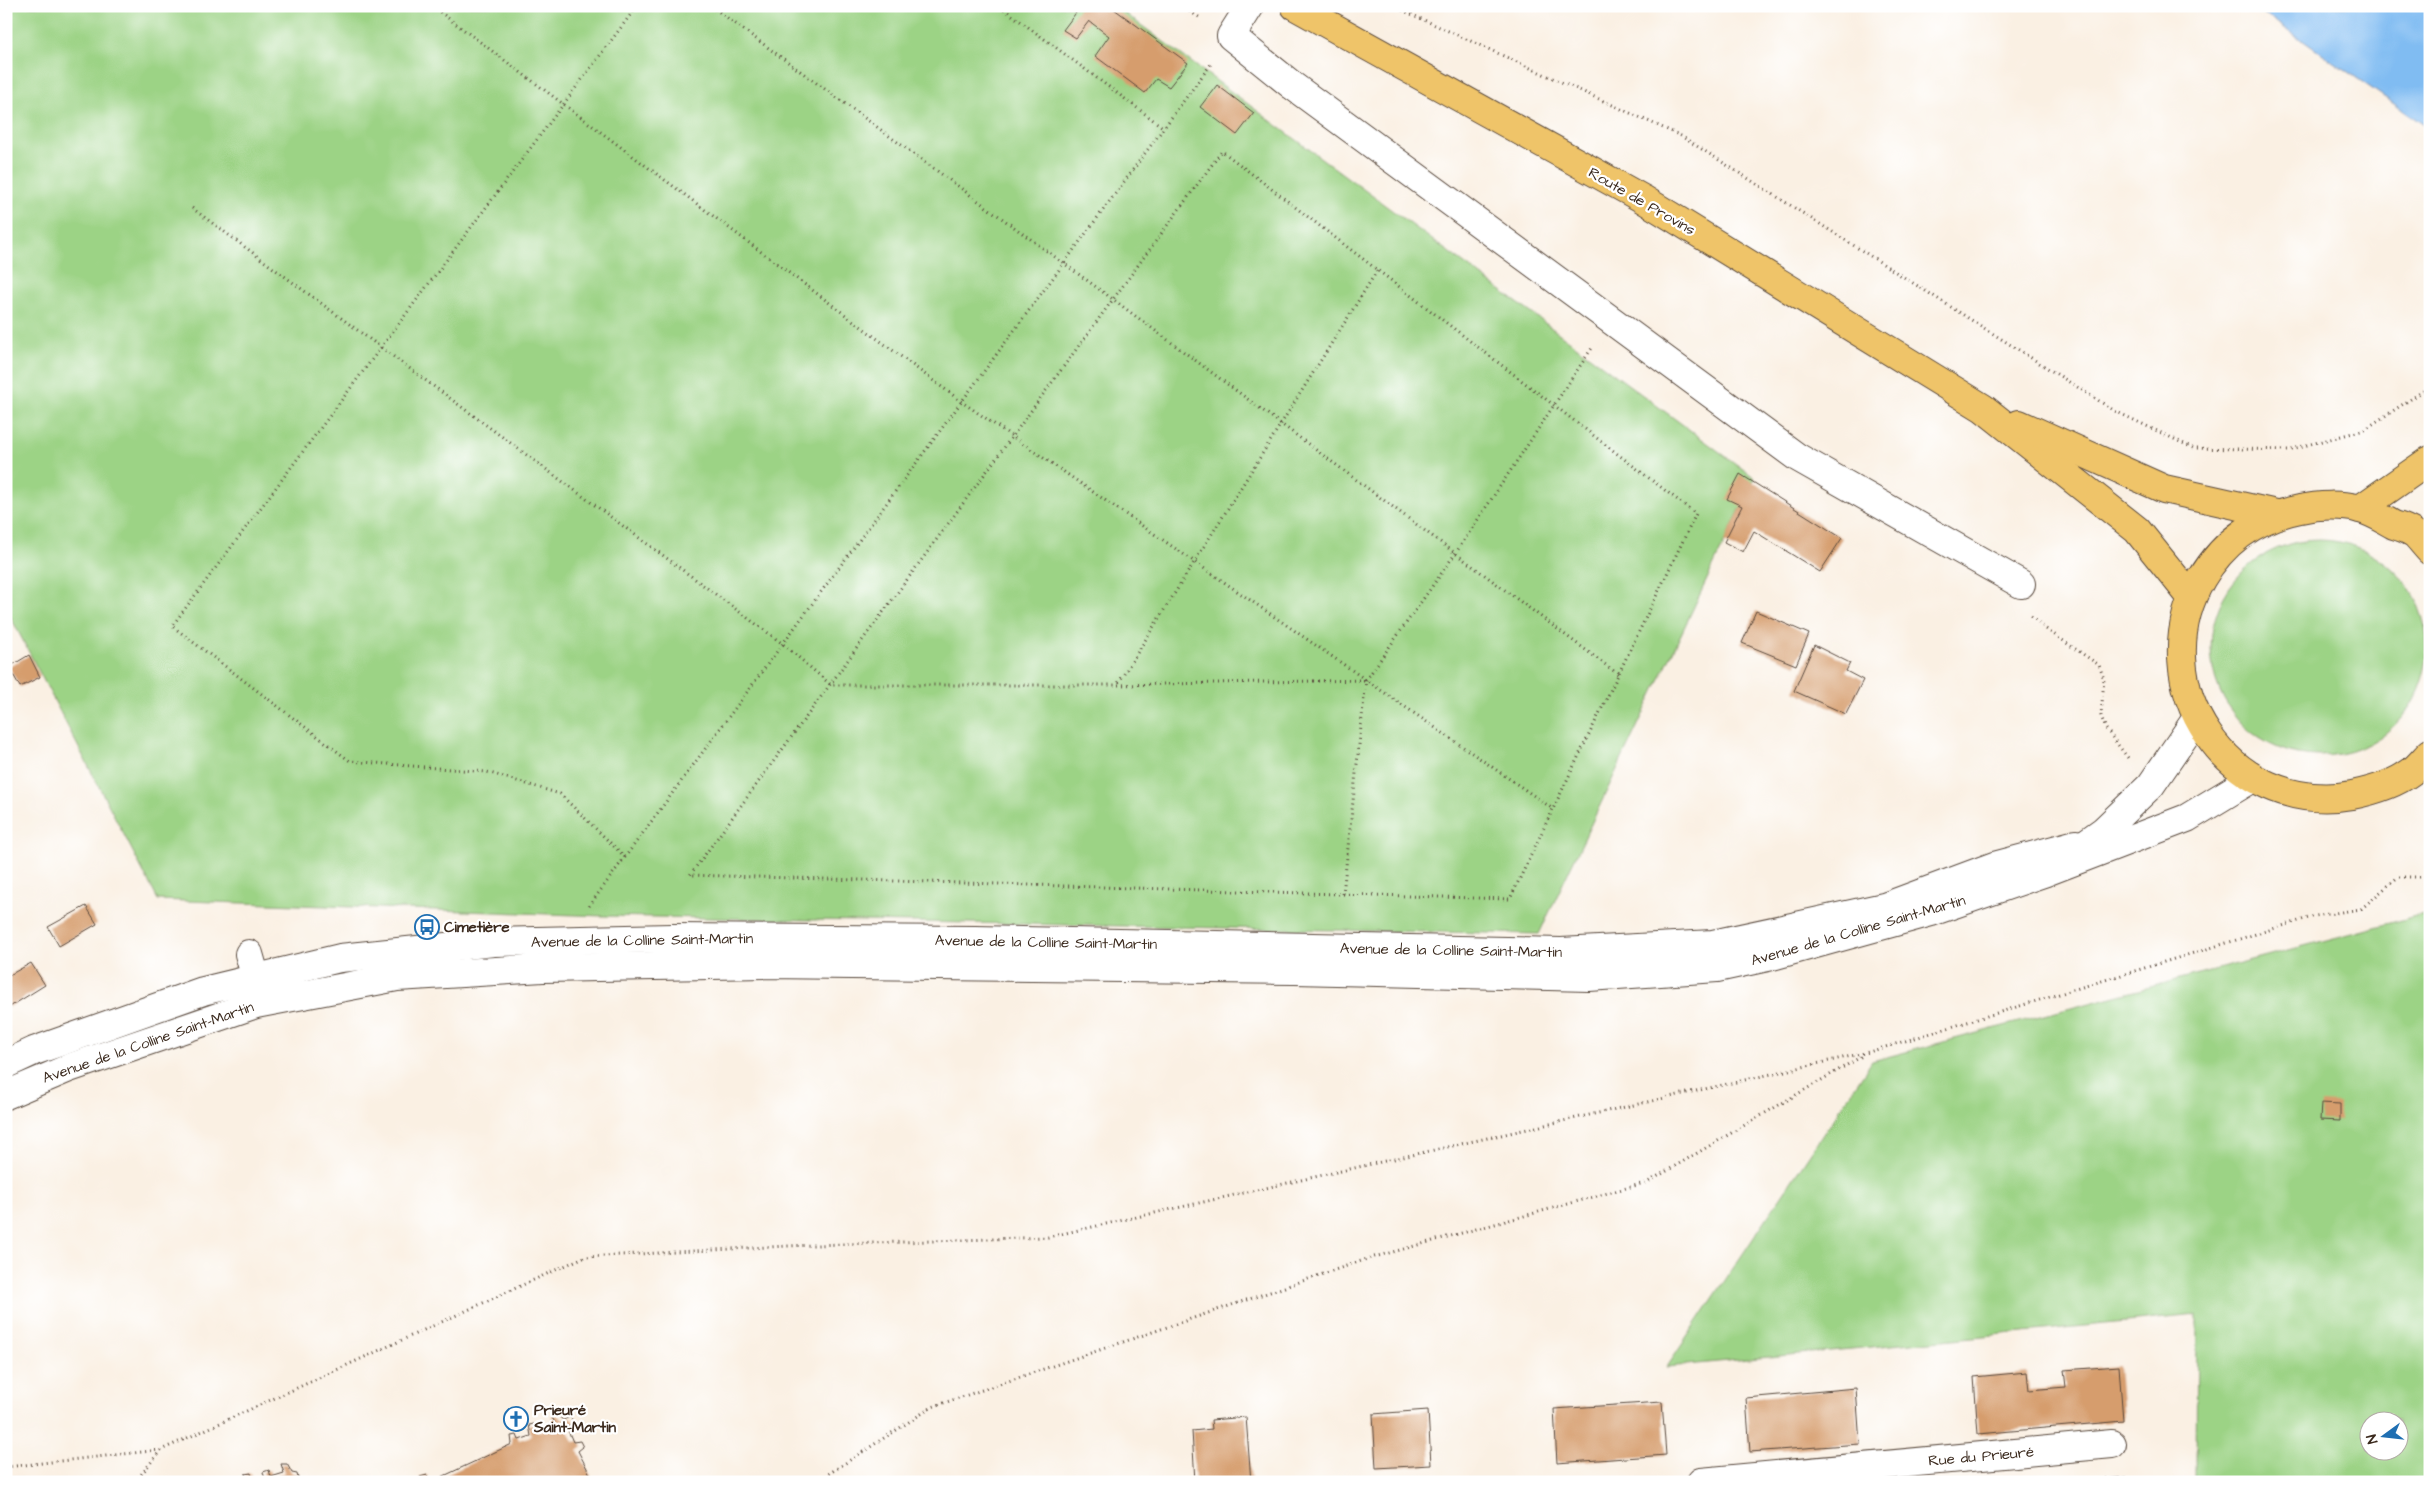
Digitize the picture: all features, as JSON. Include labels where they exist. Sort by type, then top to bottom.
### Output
[{"type":"main road","name":"Route de Provins","points":[[1295,6],[1643,199],[1983,408]]},
{"type":"main road","points":[[1983,408],[2164,489],[2276,514]]},
{"type":"main road","points":[[1983,408],[2137,530],[2190,597]]},
{"type":"main road","points":[[2360,509],[2430,460]]},
{"type":"main road","points":[[2430,551],[2414,534],[2360,509],[2317,505],[2276,514],[2240,533],[2211,562],[2190,597],[2181,638],[2183,679],[2197,718],[2221,753],[2253,778],[2292,794],[2333,798],[2373,791],[2420,775],[2430,753]]},
{"type":"street","points":[[1250,6],[1232,36],[1293,86],[1798,457],[2021,584]]},
{"type":"street","name":"Avenue de la Colline Saint-Martin","points":[[2046,872],[2103,831],[2151,785],[2197,718]]},
{"type":"street","name":"Avenue de la Colline Saint-Martin","points":[[6,1095],[105,1055],[256,978],[396,978],[543,968],[766,964],[1295,970],[1589,977],[1717,968],[1772,956],[1932,912],[2046,872],[2187,818],[2253,778]]},
{"type":"street","name":"Avenue de la Colline Saint-Martin","points":[[6,1064],[34,1051],[203,990],[340,958],[504,942],[672,938],[975,940],[1561,952],[1713,944],[1884,907],[1994,866],[2090,840]]},
{"type":"street","name":"Rue du Prieuré","points":[[1701,1482],[2112,1444]]},
{"type":"path","points":[[432,6],[962,402],[1552,809]]},
{"type":"path","points":[[625,857],[560,794],[487,772],[350,761],[172,626],[637,6]]},
{"type":"path","points":[[711,6],[1114,300],[1618,674]]},
{"type":"path","points":[[1000,6],[1164,128]]},
{"type":"path","points":[[1393,6],[1681,136],[2115,411],[2193,448],[2288,450],[2364,430],[2426,389],[2430,383]]},
{"type":"path","points":[[584,912],[1232,36]]},
{"type":"path","points":[[1222,151],[1696,514],[1510,899],[690,875],[1114,300],[1222,151]]},
{"type":"path","points":[[192,208],[783,644],[831,685],[1117,685],[1366,680]]},
{"type":"path","points":[[1117,685],[1377,271]]},
{"type":"path","points":[[1343,894],[1366,680],[1455,554],[1612,319]]},
{"type":"path","points":[[2021,584],[2030,615],[2046,629],[2099,665],[2104,679],[2101,716],[2106,729],[2151,785]]},
{"type":"path","points":[[6,1466],[161,1450],[584,1257],[786,1246],[1048,1237],[1868,1052],[2315,916],[2361,909],[2398,878],[2430,877]]},
{"type":"path","points":[[816,1482],[932,1407],[1367,1259],[1648,1182],[1868,1052]]},
{"type":"path","points":[[135,1482],[161,1450]]},
{"type":"green space","points":[[6,6],[1115,6],[1755,478],[1539,934],[603,916],[158,900],[6,608]]},
{"type":"green space","points":[[2330,540],[2360,548],[2370,553],[2388,564],[2403,579],[2419,607],[2427,637],[2427,659],[2419,689],[2403,717],[2388,732],[2360,748],[2340,754],[2308,756],[2278,748],[2268,743],[2250,732],[2235,717],[2219,689],[2213,669],[2211,637],[2219,607],[2224,597],[2235,579],[2250,564],[2278,548],[2298,542]]},
{"type":"green space","points":[[2424,914],[2430,916],[2430,1482],[2196,1482],[2197,1315],[1667,1367],[1872,1061]]},
{"type":"water","points":[[2253,6],[2430,6],[2430,129]]},
{"type":"building","points":[[1081,6],[1110,6],[1188,63],[1169,87],[1156,79],[1145,93],[1095,56],[1109,36],[1089,21],[1076,38],[1063,30]]},
{"type":"building","points":[[1217,85],[1254,113],[1237,135],[1200,107]]},
{"type":"building","points":[[1740,474],[1842,538],[1820,572],[1754,531],[1743,552],[1724,542],[1742,506],[1727,499]]},
{"type":"building","points":[[1756,611],[1809,634],[1796,665],[1742,643]]},
{"type":"building","points":[[1814,645],[1850,663],[1846,671],[1863,680],[1846,714],[1794,691]]},
{"type":"building","points":[[29,655],[40,677],[20,687],[9,667]]},
{"type":"building","points":[[86,906],[97,924],[59,946],[48,927]]},
{"type":"building","points":[[31,963],[45,985],[8,1008],[6,977]]},
{"type":"building","points":[[2321,1103],[2340,1104],[2340,1121],[2320,1120]]},
{"type":"building","points":[[2119,1366],[2123,1421],[1978,1434],[1974,1377],[2027,1372],[2029,1390],[2066,1387],[2064,1370]]},
{"type":"building","points":[[1856,1388],[1860,1444],[1750,1452],[1746,1398]]},
{"type":"building","points":[[1662,1402],[1666,1455],[1557,1463],[1554,1409]]},
{"type":"building","points":[[1428,1410],[1431,1465],[1376,1468],[1373,1414]]},
{"type":"building","points":[[557,1415],[563,1420],[570,1417],[574,1422],[567,1428],[573,1442],[580,1441],[583,1447],[578,1451],[594,1482],[431,1482],[512,1444],[511,1436],[517,1435],[519,1440],[531,1436],[529,1425],[534,1424],[538,1432],[555,1425],[552,1416]]},
{"type":"building","points":[[1246,1417],[1251,1482],[1195,1482],[1192,1431],[1212,1429],[1211,1420]]},
{"type":"building","points":[[281,1464],[287,1464],[292,1473],[297,1474],[299,1482],[255,1482],[265,1479],[263,1472],[269,1470],[271,1477],[284,1473]]},
{"type":"building","points":[[251,1473],[253,1482],[247,1482],[245,1474]]},
{"type":"building","points":[[427,1475],[429,1482],[421,1482],[420,1477]]},
{"type":"building","points":[[2127,1477],[2127,1482],[2092,1482],[2092,1480]]},
{"type":"place","name":"Cimetière","points":[[427,927]]},
{"type":"place","name":"Prieuré Saint-Martin","points":[[516,1419]]}]
